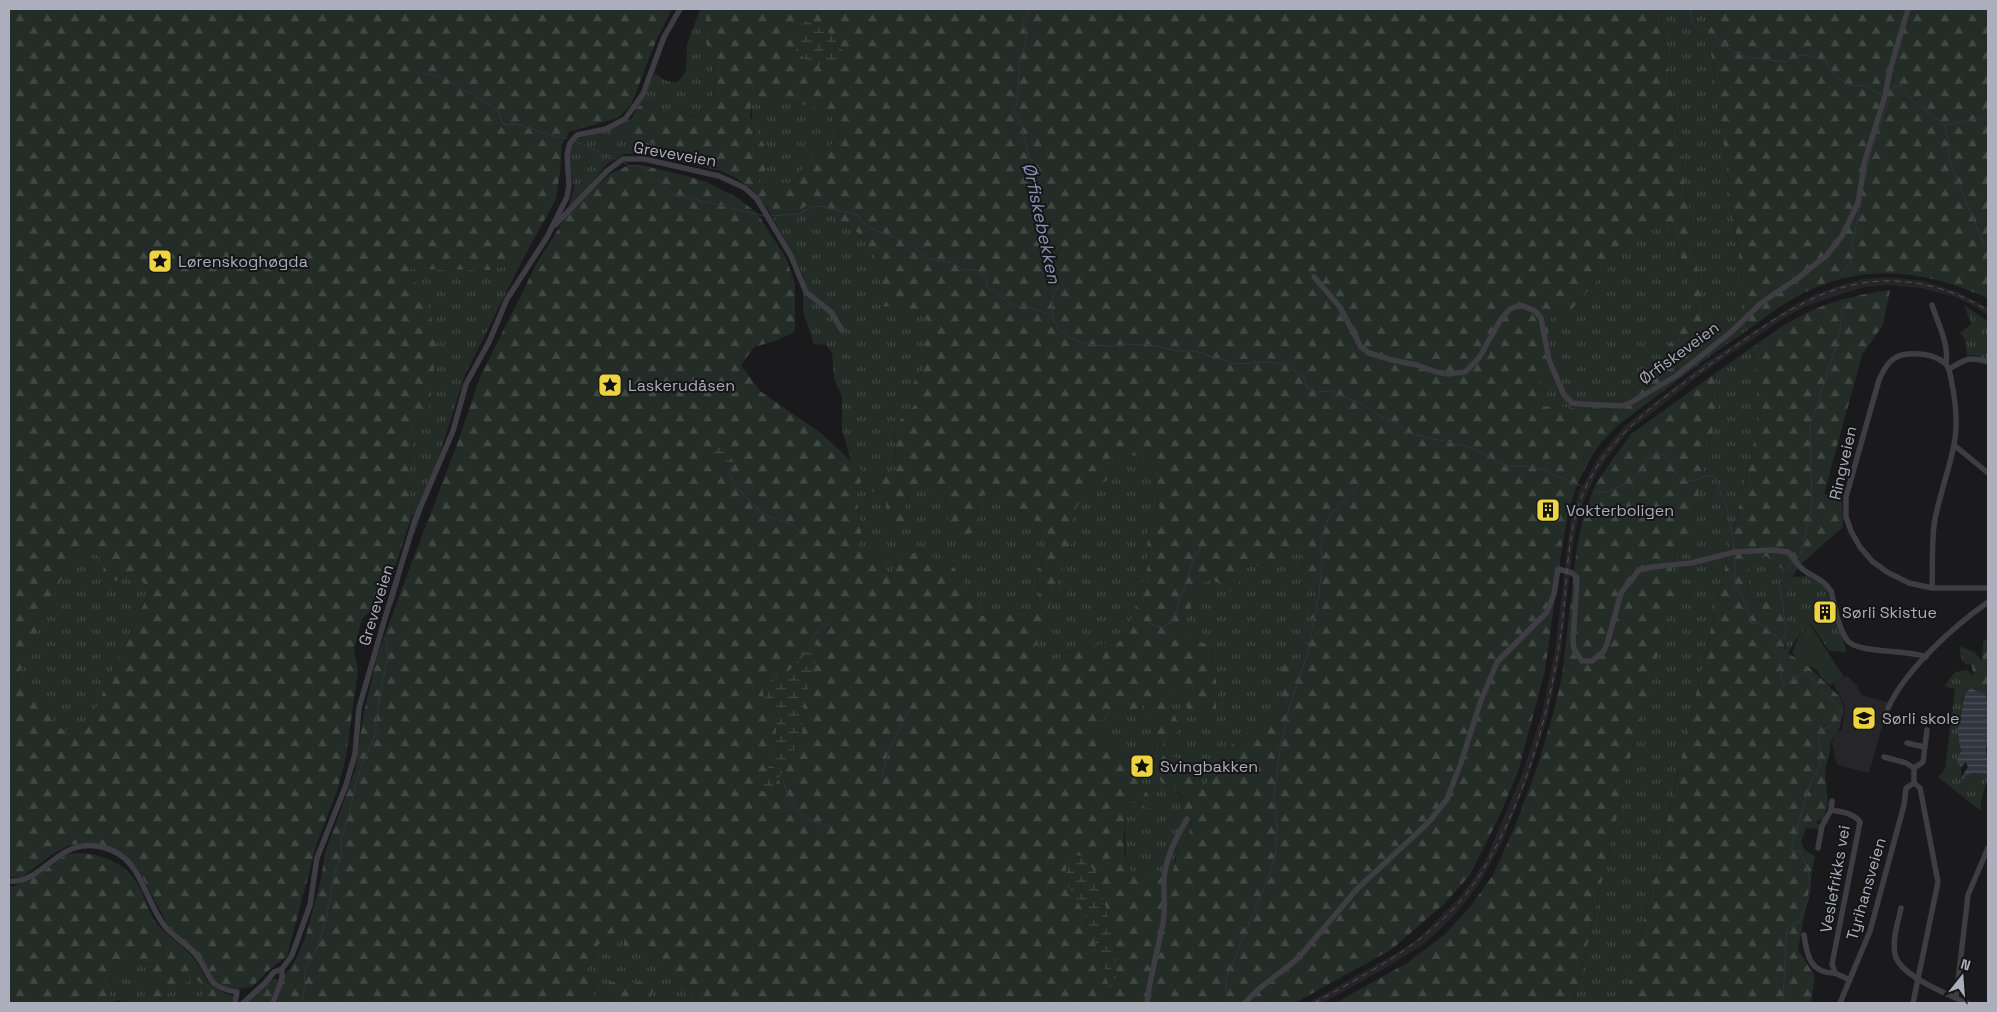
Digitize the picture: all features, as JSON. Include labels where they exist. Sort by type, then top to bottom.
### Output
[{"type":"street","name":"Greveveien","points":[[273,1003],[282,978],[282,969],[292,955],[304,925],[310,905],[317,858],[346,785],[355,754],[359,708],[385,618],[419,510],[453,431],[469,376],[489,342],[507,299],[550,230],[568,192],[567,161],[570,143],[577,135],[606,129],[625,119],[643,94],[664,37],[680,9]]},
{"type":"street","name":"Ørfiskeveien","points":[[1314,277],[1340,306],[1361,347],[1369,353],[1448,374],[1465,372],[1479,358],[1487,341],[1505,314],[1510,309],[1520,305],[1526,306],[1535,311],[1541,318],[1549,360],[1564,395],[1572,403],[1621,406],[1630,403],[1676,376],[1731,332],[1761,303],[1798,278],[1827,254],[1842,236],[1858,203],[1865,160],[1885,96],[1890,70],[1908,9]]},
{"type":"street","name":"Greveveien","points":[[550,230],[616,162],[628,158],[644,159],[719,176],[745,188],[757,199],[790,256],[806,292],[832,312],[842,330]]},
{"type":"street","points":[[1932,305],[1941,325],[1956,407],[1954,445],[1935,518],[1932,538],[1932,588]]},
{"type":"street","name":"Ringveien","points":[[1947,366],[1935,358],[1914,354],[1898,356],[1885,366],[1863,432],[1849,485],[1845,505],[1846,517],[1860,547],[1872,561],[1887,572],[1916,585],[1932,588],[1988,588]]},
{"type":"street","points":[[1947,366],[1968,358],[1988,362]]},
{"type":"street","points":[[1954,445],[1988,473]]},
{"type":"street","points":[[1245,1003],[1266,982],[1291,965],[1300,956],[1357,889],[1429,822],[1440,808],[1455,781],[1480,703],[1497,662],[1547,612],[1554,594],[1558,569],[1572,573],[1577,578],[1573,627],[1574,649],[1582,660],[1592,661],[1603,652],[1621,593],[1639,570],[1691,563],[1733,552],[1781,550],[1788,552],[1804,571],[1820,579],[1829,588],[1839,622],[1850,643],[1862,648],[1896,651],[1926,657]]},
{"type":"street","points":[[1888,708],[1902,684],[1926,657],[1944,638],[1988,602]]},
{"type":"street","points":[[1914,768],[1923,762],[1928,730]]},
{"type":"street","points":[[1907,743],[1924,747]]},
{"type":"street","points":[[1884,757],[1906,763],[1914,768]]},
{"type":"street","points":[[1913,1003],[1938,879],[1920,788],[1914,784],[1914,768]]},
{"type":"street","name":"Tyrihansveien","points":[[1840,1003],[1870,931],[1904,805],[1906,788],[1914,784]]},
{"type":"street","name":"Veslefrikks vei","points":[[1818,848],[1822,826],[1831,810],[1832,801]]},
{"type":"street","name":"Veslefrikks vei","points":[[1831,810],[1853,815],[1859,818],[1860,822],[1832,964],[1836,973]]},
{"type":"street","points":[[1147,1003],[1149,982],[1163,922],[1164,880],[1167,863],[1187,819]]},
{"type":"street","points":[[9,881],[18,881],[32,875],[57,856],[78,847],[101,846],[124,856],[135,869],[163,924],[196,956],[211,982],[220,988],[237,992],[235,1003]]},
{"type":"street","points":[[1956,998],[1968,895],[1988,848]]},
{"type":"street","points":[[1901,908],[1894,944],[1895,957],[1917,979],[1967,1003]]},
{"type":"street","name":"Veslefrikks vei","points":[[1804,935],[1806,948],[1815,968],[1820,972],[1836,973],[1850,980]]},
{"type":"street","points":[[243,1003],[265,984],[274,972],[282,969]]},
{"type":"shaded area","points":[[1887,277],[1923,281],[1958,292],[1988,308],[1988,316],[1976,307],[1955,297],[1921,288],[1887,285],[1865,287],[1841,294],[1804,307],[1786,317],[1708,369],[1630,430],[1606,459],[1595,476],[1580,510],[1573,544],[1561,652],[1548,715],[1528,778],[1504,838],[1492,861],[1479,884],[1464,904],[1424,944],[1323,1003],[1308,1003],[1402,950],[1421,936],[1458,899],[1473,880],[1487,857],[1522,774],[1542,714],[1555,650],[1570,524],[1579,492],[1599,456],[1625,426],[1704,364],[1794,305],[1838,286],[1863,279]]},
{"type":"shaded area","name":"Sørli skole","points":[[1847,676],[1856,684],[1862,695],[1889,703],[1869,773],[1837,765],[1832,743],[1836,733],[1842,729],[1845,707],[1833,683]]},
{"type":"shaded area","points":[[1972,687],[1974,690],[1985,694],[1988,704],[1988,743],[1986,748],[1988,772],[1987,775],[1981,773],[1971,774],[1963,779],[1961,778],[1968,767],[1966,762],[1961,767],[1957,763],[1958,756],[1962,751],[1957,730],[1961,719],[1963,701]]},
{"type":"green space","points":[[9,9],[672,9],[656,41],[631,105],[618,118],[569,132],[562,145],[556,199],[522,261],[490,270],[408,269],[428,303],[437,343],[429,409],[416,428],[409,459],[412,515],[384,601],[374,607],[362,619],[354,649],[358,670],[346,757],[337,791],[317,843],[287,956],[252,987],[237,989],[220,985],[212,978],[186,943],[167,924],[138,869],[126,856],[112,848],[91,843],[70,845],[53,854],[22,877],[9,877]],"holes":[[[87,547],[104,561],[103,576],[115,581],[133,571],[150,591],[87,727],[65,731],[52,722],[55,708],[16,678],[71,558]]]},
{"type":"green space","points":[[700,9],[707,9],[706,40],[715,84],[713,95],[707,105],[696,116],[683,114],[677,110],[671,117],[662,119],[660,109],[651,102],[637,107],[655,73],[671,82],[678,82],[686,71],[687,45]]},
{"type":"green space","points":[[707,9],[1660,9],[1710,356],[1617,426],[1600,444],[1590,459],[1577,485],[1569,509],[1545,671],[1518,772],[1500,815],[1470,875],[1445,903],[1392,949],[1295,1003],[694,1003],[697,992],[674,980],[657,951],[644,945],[632,951],[626,949],[623,935],[613,933],[597,946],[587,968],[595,997],[594,1003],[277,1003],[284,976],[295,961],[305,939],[321,879],[325,853],[355,770],[363,717],[377,656],[456,447],[480,377],[538,261],[569,212],[611,173],[627,166],[641,165],[687,176],[709,183],[739,199],[757,213],[786,258],[795,284],[795,332],[754,347],[741,365],[760,391],[822,434],[864,473],[856,496],[862,529],[858,546],[867,551],[881,544],[886,547],[880,564],[882,570],[890,575],[902,556],[919,551],[940,561],[951,560],[953,567],[969,589],[981,615],[1001,621],[1013,611],[1031,610],[1040,593],[1037,575],[1047,544],[1034,519],[998,497],[984,494],[976,503],[978,515],[977,530],[964,537],[952,538],[946,527],[951,508],[943,498],[921,487],[911,493],[906,501],[906,522],[898,530],[890,531],[886,526],[886,494],[873,492],[869,485],[872,473],[885,474],[896,470],[895,432],[897,423],[917,403],[913,384],[923,371],[927,352],[923,336],[927,320],[917,310],[882,306],[877,296],[880,288],[880,263],[858,233],[829,213],[806,206],[798,211],[771,214],[752,189],[736,178],[688,151],[629,138],[619,126],[632,118],[637,107],[649,103],[657,105],[663,119],[671,117],[673,111],[677,110],[683,114],[696,116],[707,105],[713,95],[715,84],[706,40]],"holes":[[[836,40],[842,50],[836,60],[824,67]],[[758,99],[785,99],[829,112],[840,134],[831,145],[807,160],[796,182],[761,186],[758,180],[769,165],[765,147],[750,116],[751,105]],[[1670,222],[1697,309],[1631,393],[1612,411],[1543,406],[1534,387],[1550,373],[1548,327],[1553,313],[1572,309],[1639,232]],[[1132,455],[1148,459],[1154,476],[1160,511],[1149,525],[1148,566],[1125,640],[1066,651],[1058,661],[1042,664],[1031,660],[1072,542],[1072,516],[1085,492],[1106,481],[1118,458]],[[1290,551],[1300,552],[1306,574],[1317,587],[1319,607],[1311,611],[1314,629],[1298,670],[1291,670],[1287,661],[1282,666],[1281,701],[1276,711],[1271,717],[1230,747],[1203,789],[1193,783],[1200,760],[1198,753],[1188,768],[1180,759],[1165,754],[1157,763],[1155,773],[1162,783],[1183,797],[1183,808],[1192,823],[1188,838],[1180,843],[1172,874],[1153,879],[1141,879],[1131,870],[1125,854],[1126,805],[1137,803],[1153,810],[1152,801],[1118,749],[1099,734],[1101,720],[1139,710],[1143,703],[1152,722],[1155,752],[1181,728],[1170,706],[1170,694],[1176,689],[1182,692],[1189,715],[1199,718],[1204,712],[1217,712],[1218,689],[1210,650],[1204,643],[1190,641],[1182,630],[1200,584],[1212,579],[1230,591],[1237,585],[1249,565],[1265,566]],[[1069,860],[1098,875],[1116,953],[1116,991],[1107,981],[1102,956],[1091,936],[1082,908],[1067,882],[1066,869]]]},
{"type":"green space","points":[[1660,9],[1705,9],[1749,329],[1710,356]]},
{"type":"green space","points":[[1705,9],[1988,9],[1988,298],[1944,282],[1922,277],[1878,273],[1833,281],[1810,290],[1794,298],[1749,329]]},
{"type":"green space","points":[[805,21],[818,26],[833,37],[847,54],[848,58],[836,60],[824,67],[811,63],[796,52],[796,35]]},
{"type":"green space","points":[[758,99],[785,99],[829,112],[840,134],[831,145],[807,160],[796,182],[761,186],[758,180],[751,105]]},
{"type":"green space","points":[[619,126],[629,138],[688,151],[721,171],[642,153],[624,154],[607,164],[566,215],[574,188],[568,156],[571,145],[576,139]]},
{"type":"green space","points":[[806,206],[829,213],[858,233],[880,263],[880,288],[877,296],[882,306],[917,310],[927,320],[923,336],[927,352],[923,371],[913,384],[917,403],[897,423],[895,433],[896,470],[885,474],[873,492],[886,494],[887,509],[905,503],[912,491],[921,487],[943,498],[951,509],[946,527],[978,515],[976,503],[984,494],[998,497],[1034,519],[1047,544],[1037,575],[1040,593],[1031,610],[1013,611],[1001,621],[981,615],[969,589],[953,567],[951,560],[940,561],[919,551],[902,556],[890,575],[882,570],[880,564],[881,544],[867,551],[857,546],[862,529],[856,496],[864,473],[851,461],[842,429],[842,397],[834,378],[832,353],[826,345],[814,344],[803,311],[804,277],[771,214],[798,211]]},
{"type":"green space","points":[[1670,222],[1697,309],[1631,393],[1612,411],[1543,406],[1534,387],[1549,373],[1548,327],[1553,312],[1572,309],[1639,232]]},
{"type":"green space","points":[[522,261],[465,375],[431,481],[417,515],[412,515],[409,460],[416,428],[429,409],[408,269],[490,270]]},
{"type":"green space","points":[[1890,290],[1883,325],[1862,355],[1824,494],[1842,501],[1843,527],[1801,564],[1792,577],[1766,556],[1750,565],[1748,598],[1788,605],[1783,632],[1784,646],[1788,653],[1808,666],[1839,696],[1844,708],[1840,727],[1830,743],[1830,753],[1825,775],[1828,804],[1823,820],[1817,820],[1816,823],[1820,825],[1819,829],[1806,828],[1801,842],[1805,850],[1815,856],[1798,950],[1815,976],[1811,1003],[1625,1003],[1762,407],[1751,348],[1787,323],[1816,308],[1864,294]]},
{"type":"green space","points":[[1964,305],[1988,321],[1988,360],[1975,355],[1967,356],[1965,339],[1960,333],[1971,324]]},
{"type":"green space","points":[[1751,348],[1762,407],[1625,1003],[1574,1003],[1632,751],[1671,606],[1690,595],[1670,576],[1675,552],[1688,540],[1719,402],[1714,374]]},
{"type":"green space","points":[[1714,374],[1719,402],[1688,540],[1675,552],[1670,576],[1690,595],[1671,606],[1632,751],[1574,1003],[1335,1003],[1407,963],[1444,935],[1470,907],[1493,875],[1515,826],[1537,768],[1553,714],[1562,676],[1577,546],[1584,515],[1596,483],[1631,434]]},
{"type":"green space","points":[[718,436],[733,460],[734,465],[728,469],[720,463],[714,452],[714,438]]},
{"type":"green space","points":[[1132,455],[1149,459],[1160,511],[1149,525],[1148,566],[1125,640],[1066,651],[1058,661],[1042,664],[1031,660],[1072,542],[1072,516],[1085,492],[1106,481],[1118,458]]},
{"type":"green space","points":[[87,547],[104,561],[115,581],[133,571],[150,591],[87,727],[65,731],[51,722],[16,678],[71,557]]},
{"type":"green space","points":[[1290,551],[1300,552],[1306,574],[1317,587],[1319,607],[1311,611],[1314,628],[1298,671],[1282,666],[1282,696],[1280,705],[1264,723],[1230,747],[1203,789],[1193,784],[1200,760],[1198,753],[1188,768],[1162,783],[1176,791],[1184,800],[1190,820],[1190,832],[1175,858],[1172,874],[1146,880],[1135,877],[1130,869],[1125,847],[1126,805],[1136,803],[1153,810],[1152,801],[1099,734],[1100,720],[1139,710],[1143,703],[1152,722],[1155,751],[1181,728],[1170,706],[1170,694],[1177,689],[1204,712],[1216,712],[1218,688],[1214,677],[1211,650],[1204,643],[1190,641],[1181,631],[1200,584],[1212,579],[1237,585],[1249,565],[1265,566]]},
{"type":"green space","points":[[1766,556],[1792,577],[1807,576],[1826,587],[1847,652],[1829,651],[1811,624],[1799,635],[1788,653],[1783,635],[1788,605],[1748,598],[1750,565]]},
{"type":"green space","points":[[1810,625],[1844,677],[1830,685],[1816,669],[1802,666],[1792,652],[1799,636]]},
{"type":"green space","points":[[1988,637],[1988,704],[1985,696],[1976,691],[1972,667],[1962,660],[1959,646],[1974,652],[1982,661],[1983,642]]},
{"type":"green space","points":[[815,643],[818,647],[804,701],[802,735],[771,793],[761,791],[760,782],[772,761],[777,722],[763,694],[763,684],[787,673]]},
{"type":"green space","points":[[1967,670],[1974,677],[1976,691],[1974,690],[1963,698],[1960,724],[1957,730],[1962,751],[1957,763],[1961,767],[1961,778],[1981,773],[1987,775],[1988,772],[1981,801],[1981,811],[1938,777],[1945,770],[1955,689],[1945,685],[1955,672]]},
{"type":"green space","points":[[79,853],[106,858],[128,871],[139,886],[158,925],[188,951],[212,986],[219,991],[233,996],[234,1000],[232,1003],[199,1003],[205,987],[195,978],[175,988],[157,1003],[144,995],[155,966],[128,961],[112,979],[108,1000],[104,1003],[9,1003],[9,886],[14,886],[44,871],[67,854]]},
{"type":"green space","points":[[1076,855],[1082,856],[1098,875],[1116,953],[1116,991],[1112,991],[1107,981],[1102,956],[1091,936],[1082,908],[1072,895],[1067,882],[1066,869],[1069,860]]},
{"type":"green space","points":[[613,933],[623,935],[632,951],[643,945],[657,951],[674,980],[697,992],[694,1003],[648,1003],[654,990],[609,982],[605,1003],[594,1003],[595,997],[587,968],[597,946]]},
{"type":"green space","points":[[128,961],[155,966],[145,995],[157,1003],[127,1003],[117,1000],[114,1003],[104,1003],[108,999],[112,979]]},
{"type":"green space","points":[[195,978],[205,987],[199,1003],[157,1003],[175,988]]},
{"type":"green space","points":[[276,978],[278,982],[270,1003],[244,1003],[271,980]]},
{"type":"green space","points":[[609,982],[646,982],[654,990],[648,1003],[605,1003]]},
{"type":"waterway","name":"Ørfiskebekken","points":[[1028,9],[1027,16],[1022,21],[1027,39],[1020,59],[1017,104],[1013,112],[1020,119],[1032,165],[1041,220],[1052,252],[1052,274],[1057,278],[1058,287],[1052,299],[1053,320],[1058,328],[1069,337],[1084,344],[1108,346],[1146,344],[1178,351],[1195,351],[1236,364],[1265,362],[1286,364],[1305,379],[1307,388],[1316,392],[1331,391],[1362,404],[1380,416],[1397,423],[1408,433],[1473,448],[1505,466],[1541,469],[1581,486]]},
{"type":"waterway","points":[[1690,9],[1693,23],[1697,25]]},
{"type":"waterway","points":[[1706,28],[1730,50],[1748,58]]},
{"type":"waterway","points":[[1752,58],[1786,62],[1797,56],[1806,55],[1824,60],[1837,77],[1852,86],[1865,85],[1882,96]]},
{"type":"waterway","points":[[422,73],[447,79],[457,87],[477,97],[499,112],[503,124],[520,125],[560,138],[568,138]]},
{"type":"waterway","points":[[1863,187],[1871,153],[1893,87],[1899,85],[1914,102],[1945,125],[1988,117]]},
{"type":"waterway","points":[[1945,126],[1950,147],[1948,157],[1984,245],[1988,246]]},
{"type":"waterway","points":[[576,142],[598,151],[603,157],[617,159]]},
{"type":"waterway","points":[[623,162],[649,171],[674,194],[764,216]]},
{"type":"waterway","points":[[1842,275],[1854,256],[1852,245],[1861,203]]},
{"type":"waterway","points":[[771,216],[799,214],[812,207],[822,206],[858,215],[861,221],[872,229],[902,240],[930,259],[954,263],[963,270],[977,270],[985,276],[988,288],[1012,305],[1033,308],[1052,316]]},
{"type":"waterway","points":[[1796,560],[1801,554],[1812,505],[1810,426],[1836,346],[1843,304]]},
{"type":"waterway","name":"Ørfiskebekken","points":[[1593,491],[1595,493],[1606,491],[1626,484],[1637,477],[1652,456],[1661,454],[1668,459],[1676,474],[1684,480],[1691,481],[1711,475],[1714,477],[1728,512],[1734,550]]},
{"type":"waterway","points":[[729,472],[737,488],[760,511],[770,517],[791,524],[803,535]]},
{"type":"waterway","points":[[1226,991],[1226,979],[1270,873],[1276,851],[1277,827],[1274,795],[1280,749],[1289,708],[1307,655],[1319,594],[1322,568],[1321,542],[1325,526],[1330,515],[1360,484]]},
{"type":"waterway","points":[[414,533],[421,513]]},
{"type":"waterway","points":[[1148,623],[1162,628],[1173,620],[1194,558],[1202,546]]},
{"type":"waterway","name":"Ørfiskebekken","points":[[1735,554],[1735,586],[1743,598],[1752,624],[1758,622],[1782,642],[1773,650],[1783,659],[1778,664],[1784,686],[1806,671],[1843,713],[1832,725],[1819,732],[1820,764],[1809,787],[1792,845],[1792,851],[1800,851],[1805,861],[1810,886],[1807,902],[1799,922],[1788,927],[1783,1003]]},
{"type":"waterway","points":[[1782,572],[1793,562]]},
{"type":"waterway","points":[[392,605],[400,578]]},
{"type":"waterway","points":[[1780,585],[1786,629],[1782,642]]},
{"type":"waterway","points":[[810,643],[820,628],[831,623]]},
{"type":"waterway","points":[[303,1003],[305,970],[317,949],[326,919],[336,868],[342,857],[341,840],[349,816],[356,783],[376,733],[381,689],[388,656],[387,640],[381,637]]},
{"type":"waterway","points":[[882,775],[889,750],[909,710]]},
{"type":"waterway","points":[[783,781],[791,799],[800,812],[814,821],[833,827]]},
{"type":"railway","points":[[1314,1003],[1388,961],[1433,928],[1471,888],[1487,863],[1514,808],[1535,751],[1543,721],[1556,662],[1570,543],[1578,508],[1584,491],[1597,466],[1609,449],[1625,432],[1676,389],[1767,324],[1803,303],[1841,288],[1879,281],[1911,282],[1928,285],[1959,296],[1988,311]]},
{"type":"place","name":"Lørenskoghøgda","points":[[160,261]]},
{"type":"place","name":"Laskerudåsen","points":[[610,385]]},
{"type":"place","name":"Vokterboligen","points":[[1548,510]]},
{"type":"place","name":"Sørli Skistue","points":[[1825,612]]},
{"type":"place","name":"Sørli skole","points":[[1864,718]]},
{"type":"place","name":"Svingbakken","points":[[1142,766]]}]
